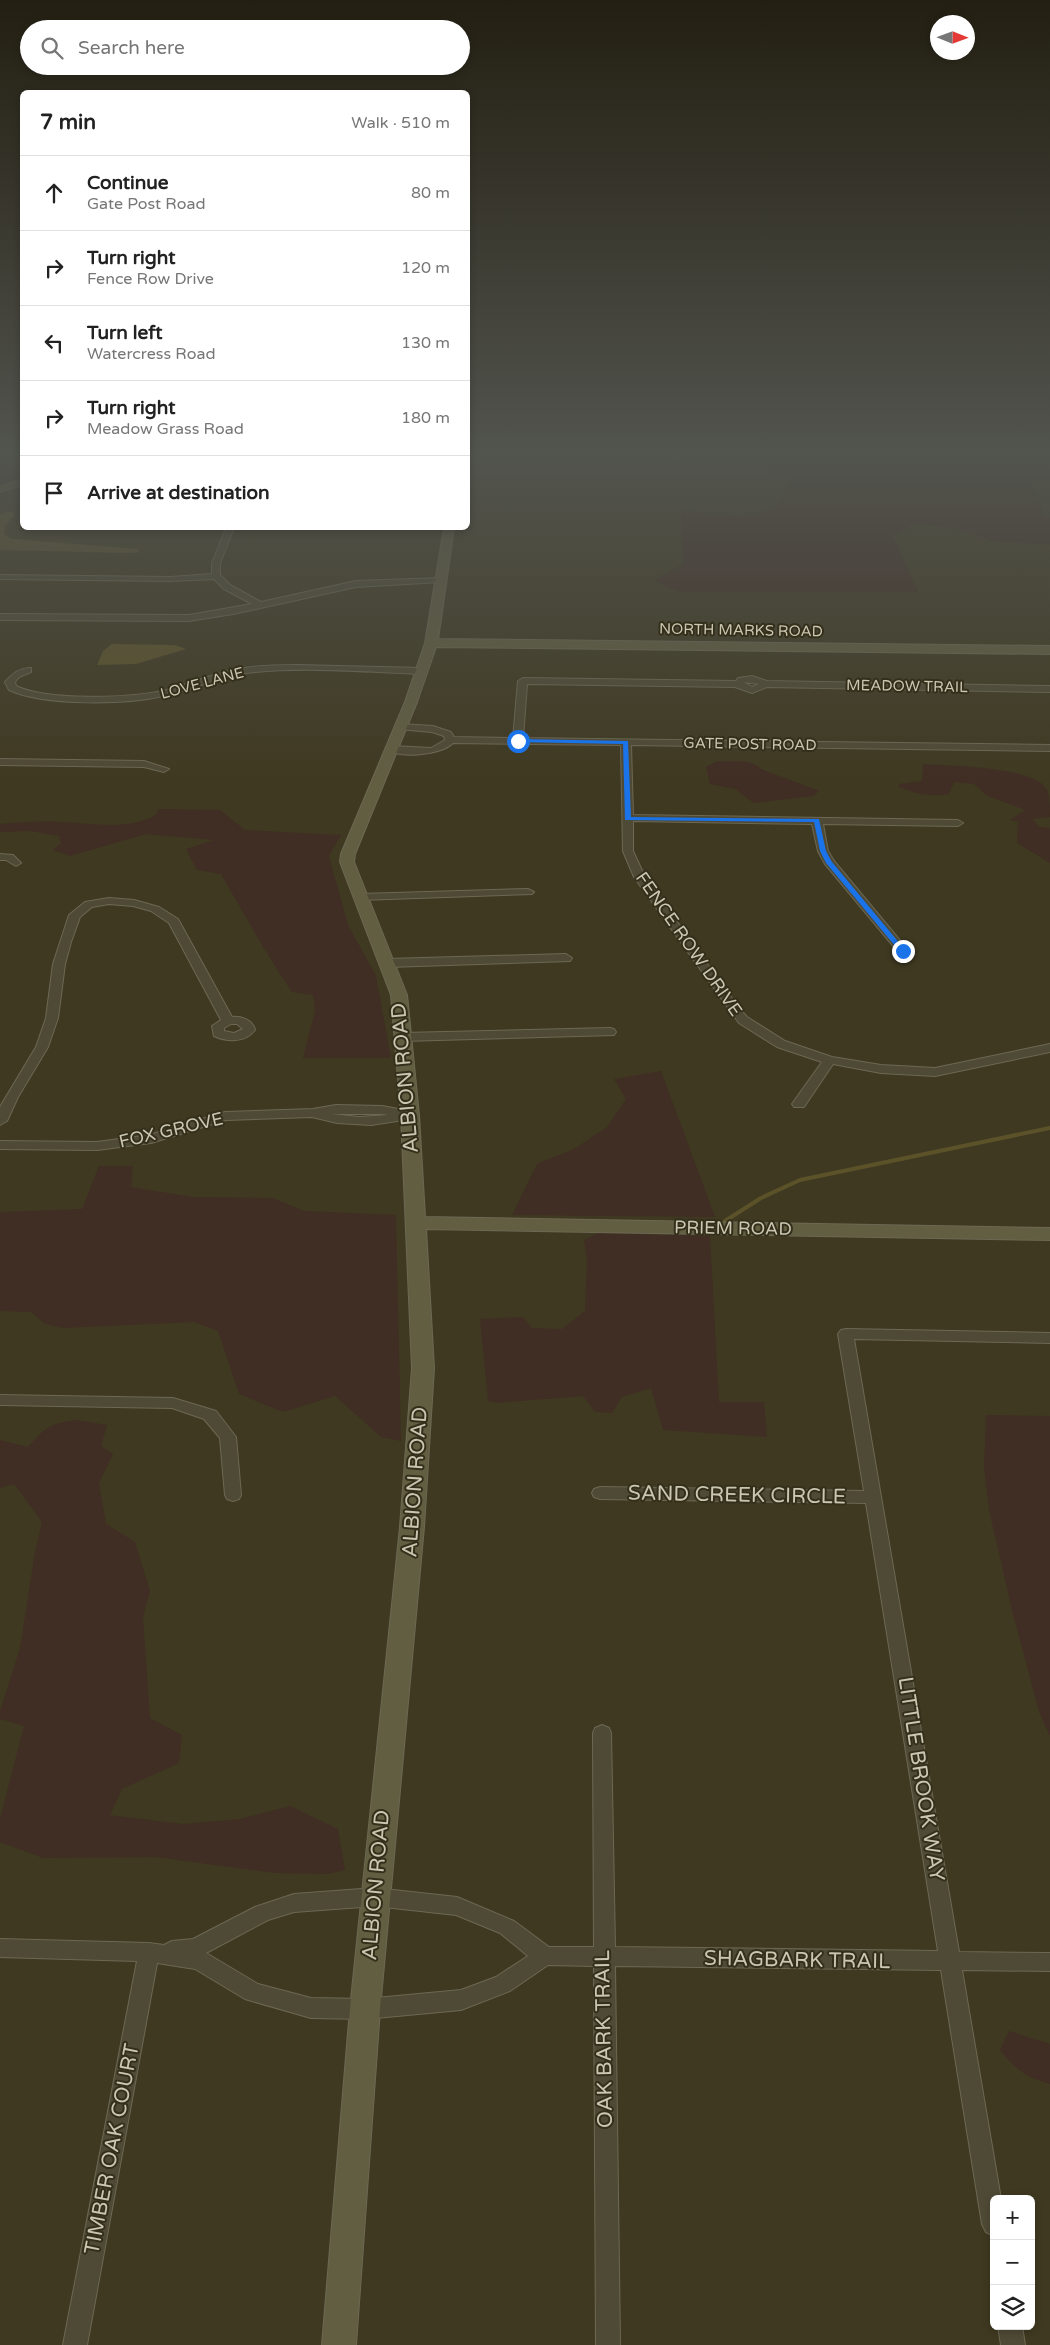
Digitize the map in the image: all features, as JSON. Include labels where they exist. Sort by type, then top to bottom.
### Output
[{"type":"street","points":[[216,564],[216,576],[227,587],[260,605]]},
{"type":"street","name":"ALBION ROAD","points":[[339,2345],[365,2009],[412,1527],[423,1368],[410,1115],[399,995],[388,963],[348,868],[348,858],[422,671],[431,643],[443,564]]},
{"type":"street","points":[[0,578],[170,579],[216,576]]},
{"type":"street","points":[[0,617],[173,619],[215,615],[356,584],[441,580]]},
{"type":"street","name":"NORTH MARKS ROAD","points":[[431,643],[1050,650]]},
{"type":"street","name":"LOVE LANE","points":[[28,670],[16,675],[10,682],[12,688],[20,693],[44,696],[122,698],[160,694],[226,674],[255,669],[422,671]]},
{"type":"street","name":"MEADOW TRAIL","points":[[518,741],[523,681],[737,684],[741,680],[748,679],[760,681],[764,684],[1050,689]]},
{"type":"street","name":"GATE POST ROAD","points":[[401,727],[439,730],[448,734],[450,740]]},
{"type":"street","name":"GATE POST ROAD","points":[[391,749],[428,750],[443,747],[450,740],[1050,748]]},
{"type":"street","name":"FENCE ROW DRIVE","points":[[626,742],[628,851],[634,866],[734,1010],[743,1020],[781,1044],[830,1060],[881,1069],[935,1072],[1050,1048]]},
{"type":"street","points":[[0,762],[144,764],[164,769]]},
{"type":"street","points":[[628,818],[958,823]]},
{"type":"street","points":[[817,820],[823,851],[829,862],[903,951]]},
{"type":"street","points":[[0,857],[9,857],[16,863]]},
{"type":"street","points":[[360,896],[528,892]]},
{"type":"street","points":[[0,1121],[11,1097],[42,1047],[52,1018],[59,964],[65,942],[75,915],[89,904],[109,901],[134,903],[155,909],[174,921],[228,1021]]},
{"type":"street","points":[[388,963],[566,958]]},
{"type":"street","points":[[402,1037],[610,1032]]},
{"type":"street","points":[[799,1104],[830,1060]]},
{"type":"street","name":"FOX GROVE","points":[[0,1145],[97,1146],[151,1139],[225,1116],[313,1113],[335,1120],[384,1121],[410,1115]]},
{"type":"street","name":"PRIEM ROAD","points":[[415,1223],[1050,1234]]},
{"type":"street","name":"LITTLE BROOK WAY","points":[[990,2200],[846,1334],[1050,1338]]},
{"type":"street","points":[[0,1400],[173,1402],[210,1415],[228,1437],[233,1495]]},
{"type":"street","name":"SAND CREEK CIRCLE","points":[[600,1493],[874,1497]]},
{"type":"street","name":"OAK BARK TRAIL","points":[[602,1733],[608,2345]]},
{"type":"street","points":[[0,1948],[149,1952],[196,1948],[262,1913],[294,1903],[375,1897],[457,1906],[507,1927],[545,1956],[503,1984],[461,2000],[365,2009],[311,2008],[254,1992],[200,1960],[149,1952]]},
{"type":"street","name":"TIMBER OAK COURT","points":[[75,2345],[149,1952]]},
{"type":"street","name":"SHAGBARK TRAIL","points":[[545,1956],[1050,1962]]},
{"type":"street","points":[[1011,2330],[1013,2345]]},
{"type":"shaded area","points":[[682,564],[906,564],[918,592],[680,592],[654,581]]},
{"type":"shaded area","points":[[112,644],[175,645],[186,649],[136,664],[97,665],[103,651]]},
{"type":"shaded area","points":[[717,761],[752,763],[761,769],[819,791],[813,796],[754,803],[735,789],[710,784],[706,767]]},
{"type":"shaded area","points":[[923,764],[990,769],[1026,776],[1039,782],[1048,793],[1050,817],[1032,819],[1040,827],[1050,828],[1050,863],[1017,843],[1018,822],[1010,820],[1025,810],[988,796],[974,784],[954,782],[949,794],[936,795],[918,793],[899,787],[899,784],[922,781]]},
{"type":"shaded area","points":[[158,809],[220,810],[245,830],[341,835],[329,856],[348,925],[376,976],[391,1058],[303,1058],[315,1011],[313,995],[292,992],[264,949],[221,874],[197,870],[186,849],[214,840],[146,834],[70,856],[53,850],[61,843],[59,836],[30,831],[0,832],[0,824],[16,823],[54,822],[122,825],[145,820],[156,815]]},
{"type":"shaded area","points":[[661,1071],[715,1217],[512,1215],[537,1164],[574,1149],[607,1127],[626,1099],[614,1079]]},
{"type":"shaded area","points":[[99,1166],[133,1166],[131,1187],[192,1197],[273,1198],[304,1211],[396,1215],[401,1441],[381,1437],[335,1396],[283,1412],[239,1394],[218,1331],[194,1322],[63,1328],[45,1324],[31,1312],[0,1311],[0,1212],[82,1209]]},
{"type":"shaded area","points":[[598,1233],[710,1236],[719,1402],[764,1402],[767,1437],[663,1430],[651,1388],[622,1397],[612,1413],[595,1412],[583,1396],[497,1403],[488,1401],[480,1319],[523,1317],[532,1328],[562,1329],[585,1311],[587,1261],[584,1240]]},
{"type":"shaded area","points":[[986,1415],[1050,1416],[1050,1736],[1039,1712],[1012,1610],[989,1510],[984,1468]]},
{"type":"shaded area","points":[[76,1420],[107,1425],[101,1446],[113,1454],[99,1483],[106,1524],[135,1542],[150,1591],[143,1617],[150,1718],[182,1735],[179,1763],[122,1789],[110,1815],[183,1824],[240,1819],[290,1806],[338,1829],[345,1870],[328,1874],[275,1873],[155,1857],[43,1858],[0,1842],[0,1819],[24,1726],[0,1719],[0,1711],[20,1648],[35,1552],[42,1522],[14,1484],[0,1488],[0,1440],[28,1447],[39,1435],[54,1425]]},
{"type":"shaded area","points":[[1009,2031],[1050,2044],[1050,2084],[1022,2072],[1000,2050]]},
{"type":"waterway","points":[[725,1221],[761,1198],[800,1180],[1050,1128]]},
{"type":"route","points":[[518,741],[626,742],[628,818],[817,820],[823,851],[829,862],[903,951]]}]
